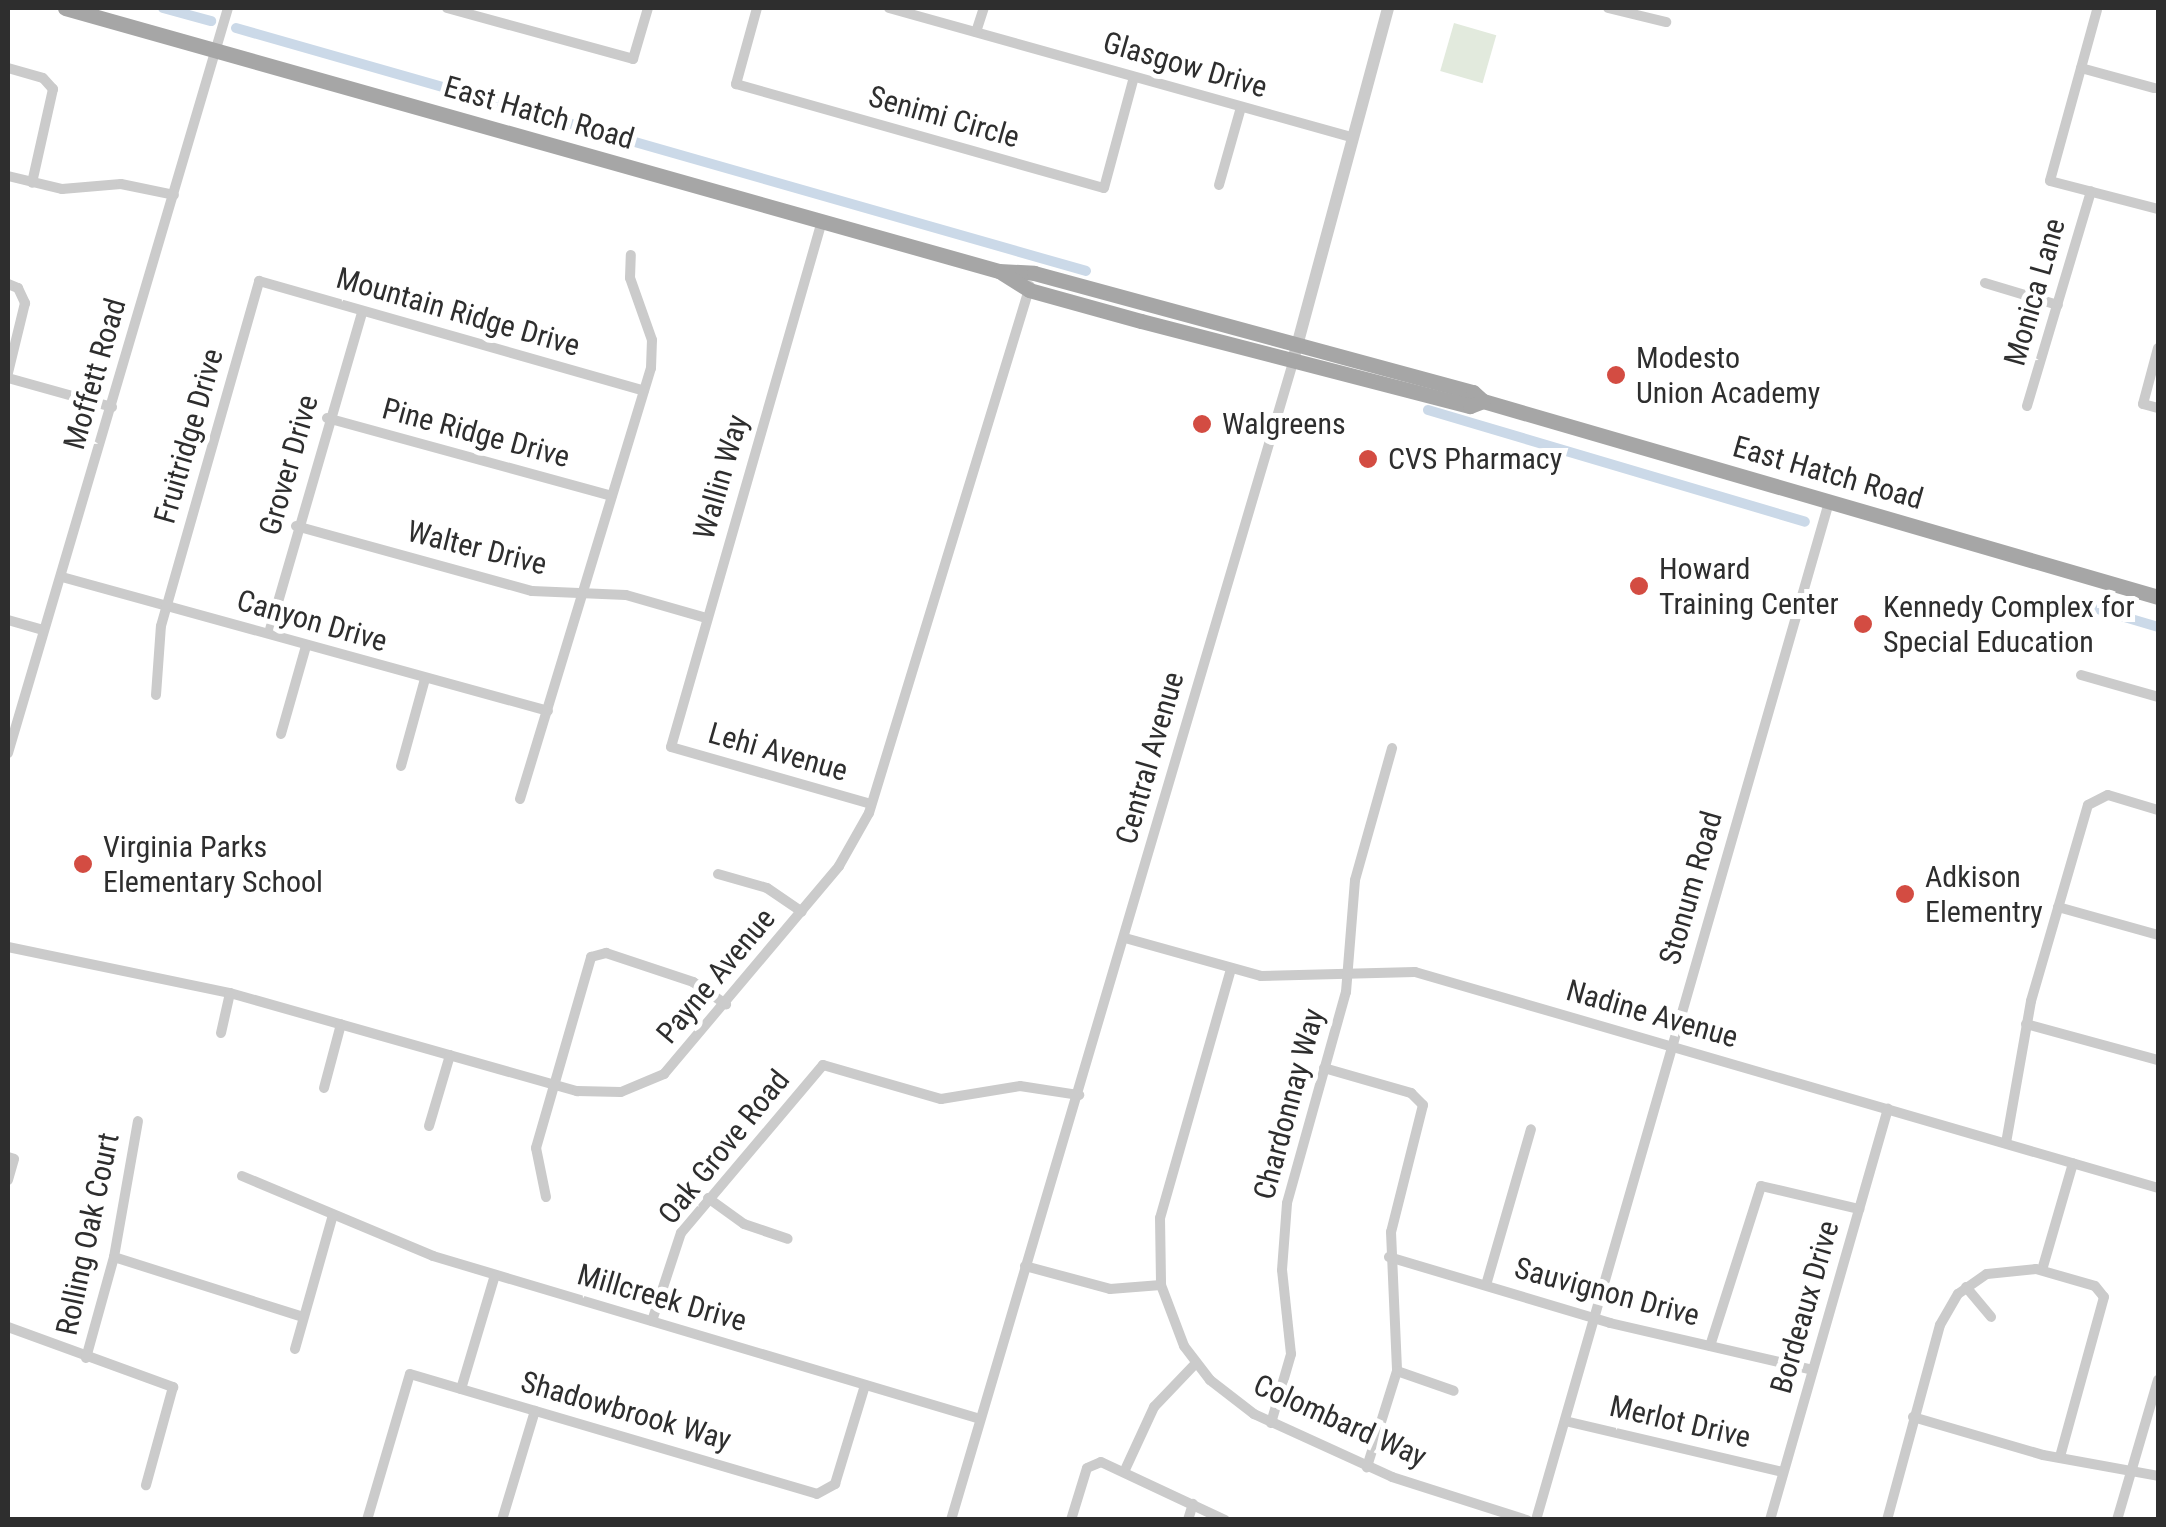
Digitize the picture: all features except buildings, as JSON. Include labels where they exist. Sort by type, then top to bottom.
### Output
[{"type":"main road","name":"East Hatch Road","points":[[65,8],[999,272],[1029,290],[1296,352]]},
{"type":"main road","name":"East Hatch Road","points":[[999,272],[1034,272],[1470,406],[1483,401],[2158,597]]},
{"type":"street","name":"Moffett Road","points":[[8,754],[228,8]]},
{"type":"street","points":[[447,8],[633,59],[648,8]]},
{"type":"street","name":"Senimi Circle","points":[[757,8],[736,84],[1104,188],[1134,77]]},
{"type":"street","name":"Glasgow Drive","points":[[889,8],[1352,137]]},
{"type":"street","points":[[976,32],[984,8]]},
{"type":"street","name":"Central Avenue","points":[[951,1520],[1296,352],[1388,8]]},
{"type":"street","points":[[1608,8],[1666,22]]},
{"type":"street","points":[[2097,10],[2050,180],[2158,210]]},
{"type":"street","points":[[8,68],[43,78],[53,89],[32,183]]},
{"type":"street","points":[[2082,68],[2154,88]]},
{"type":"street","points":[[1220,185],[1240,106]]},
{"type":"street","points":[[8,176],[62,190],[138,185],[174,195]]},
{"type":"street","name":"Monica Lane","points":[[2027,406],[2091,191]]},
{"type":"street","name":"Wallin Way","points":[[671,747],[822,222]]},
{"type":"street","points":[[520,799],[586,594],[644,391],[652,340],[630,278],[631,255]]},
{"type":"street","name":"Payne Avenue","points":[[8,947],[230,993],[556,1086],[606,1094],[649,1083],[683,1058],[847,856],[871,804],[1034,272]]},
{"type":"street","name":"Mountain Ridge Drive","points":[[259,281],[644,391]]},
{"type":"street","name":"Fruitridge Drive","points":[[156,695],[157,648],[259,281]]},
{"type":"street","points":[[1985,283],[2058,305]]},
{"type":"street","points":[[8,284],[23,293],[8,376],[112,407]]},
{"type":"street","name":"Grover Drive","points":[[268,633],[327,418],[362,312]]},
{"type":"street","points":[[2158,348],[2143,404],[2158,408]]},
{"type":"street","name":"Pine Ridge Drive","points":[[327,418],[612,496]]},
{"type":"street","name":"Stonum Road","points":[[1536,1520],[1829,502]]},
{"type":"street","name":"Walter Drive","points":[[296,526],[532,591],[626,595],[706,618]]},
{"type":"street","name":"Canyon Drive","points":[[62,576],[548,711]]},
{"type":"street","points":[[8,620],[43,630]]},
{"type":"street","points":[[281,734],[306,646]]},
{"type":"street","points":[[2081,675],[2158,697]]},
{"type":"street","points":[[401,766],[425,679]]},
{"type":"street","name":"Lehi Avenue","points":[[671,747],[871,804]]},
{"type":"street","name":"Chardonnay Way","points":[[1271,1423],[1291,1354],[1284,1218],[1349,974],[1355,880],[1392,748]]},
{"type":"street","points":[[2006,1143],[2026,1024],[2058,907],[2094,798],[2158,810]]},
{"type":"street","points":[[718,874],[779,894],[802,912]]},
{"type":"street","points":[[2058,907],[2158,936]]},
{"type":"street","name":"Nadine Avenue","points":[[1126,938],[1231,969],[1283,978],[1415,972],[2158,1188]]},
{"type":"street","points":[[546,1198],[536,1148],[594,954],[693,982],[726,1004]]},
{"type":"street","name":"Colombard Way","points":[[1231,969],[1160,1218],[1161,1285],[1196,1363],[1237,1404],[1271,1423],[1368,1467],[1527,1520]]},
{"type":"street","points":[[221,1032],[230,993]]},
{"type":"street","points":[[324,1088],[340,1024]]},
{"type":"street","points":[[2026,1024],[2158,1060]]},
{"type":"street","points":[[429,1126],[450,1054]]},
{"type":"street","name":"Oak Grove Road","points":[[652,1321],[676,1244],[708,1198],[823,1065],[941,1099],[1020,1086],[1079,1095]]},
{"type":"street","points":[[1324,1068],[1411,1093],[1422,1105],[1389,1257],[1397,1371],[1368,1467]]},
{"type":"street","name":"Bordeaux Drive","points":[[1770,1520],[1888,1109]]},
{"type":"street","name":"Rolling Oak Court","points":[[86,1358],[114,1257],[138,1121]]},
{"type":"street","points":[[1486,1285],[1531,1130]]},
{"type":"street","points":[[8,1157],[14,1159],[8,1180]]},
{"type":"street","points":[[2042,1270],[2072,1163]]},
{"type":"street","name":"Millcreek Drive","points":[[242,1176],[333,1215],[495,1275],[980,1419]]},
{"type":"street","points":[[1710,1346],[1761,1186],[1859,1210]]},
{"type":"street","points":[[708,1198],[744,1224],[788,1239]]},
{"type":"street","points":[[294,1348],[333,1215]]},
{"type":"street","points":[[114,1257],[304,1317]]},
{"type":"street","name":"Sauvignon Drive","points":[[1389,1257],[1594,1316],[1813,1370]]},
{"type":"street","points":[[1025,1266],[1110,1288],[1161,1285]]},
{"type":"street","points":[[1887,1520],[1940,1325],[1966,1287],[1998,1270],[2042,1270],[2102,1293],[2060,1458]]},
{"type":"street","points":[[462,1389],[495,1275]]},
{"type":"street","points":[[1966,1287],[1991,1317]]},
{"type":"street","points":[[8,1327],[173,1387],[146,1485]]},
{"type":"street","points":[[1124,1472],[1154,1407],[1196,1363]]},
{"type":"street","points":[[1397,1371],[1454,1392]]},
{"type":"street","name":"Shadowbrook Way","points":[[367,1520],[410,1374],[828,1492],[865,1385]]},
{"type":"street","points":[[2117,1520],[2158,1380]]},
{"type":"street","points":[[502,1520],[535,1411]]},
{"type":"street","points":[[1913,1416],[2060,1458],[2158,1476]]},
{"type":"street","name":"Merlot Drive","points":[[1565,1422],[1783,1472]]},
{"type":"street","points":[[1071,1520],[1092,1464],[1124,1472],[1225,1520]]},
{"type":"street","points":[[1188,1520],[1192,1504]]},
{"type":"shaded area","points":[[1454,23],[1496,35],[1483,83],[1440,71]]},
{"type":"waterway","points":[[163,8],[211,21]]},
{"type":"waterway","points":[[236,28],[1086,271]]},
{"type":"waterway","points":[[1428,410],[1805,522]]},
{"type":"waterway","points":[[2094,608],[2158,627]]},
{"type":"place","name":"Modesto Union Academy","points":[[1616,375]]},
{"type":"place","name":"Walgreens","points":[[1202,424]]},
{"type":"place","name":"CVS Pharmacy","points":[[1368,459]]},
{"type":"place","name":"Howard Training Center","points":[[1639,586]]},
{"type":"place","name":"Kennedy Complex for Special Education","points":[[1863,624]]},
{"type":"place","name":"Virginia Parks Elementary School","points":[[83,864]]},
{"type":"place","name":"Adkison Elementry","points":[[1905,894]]}]
